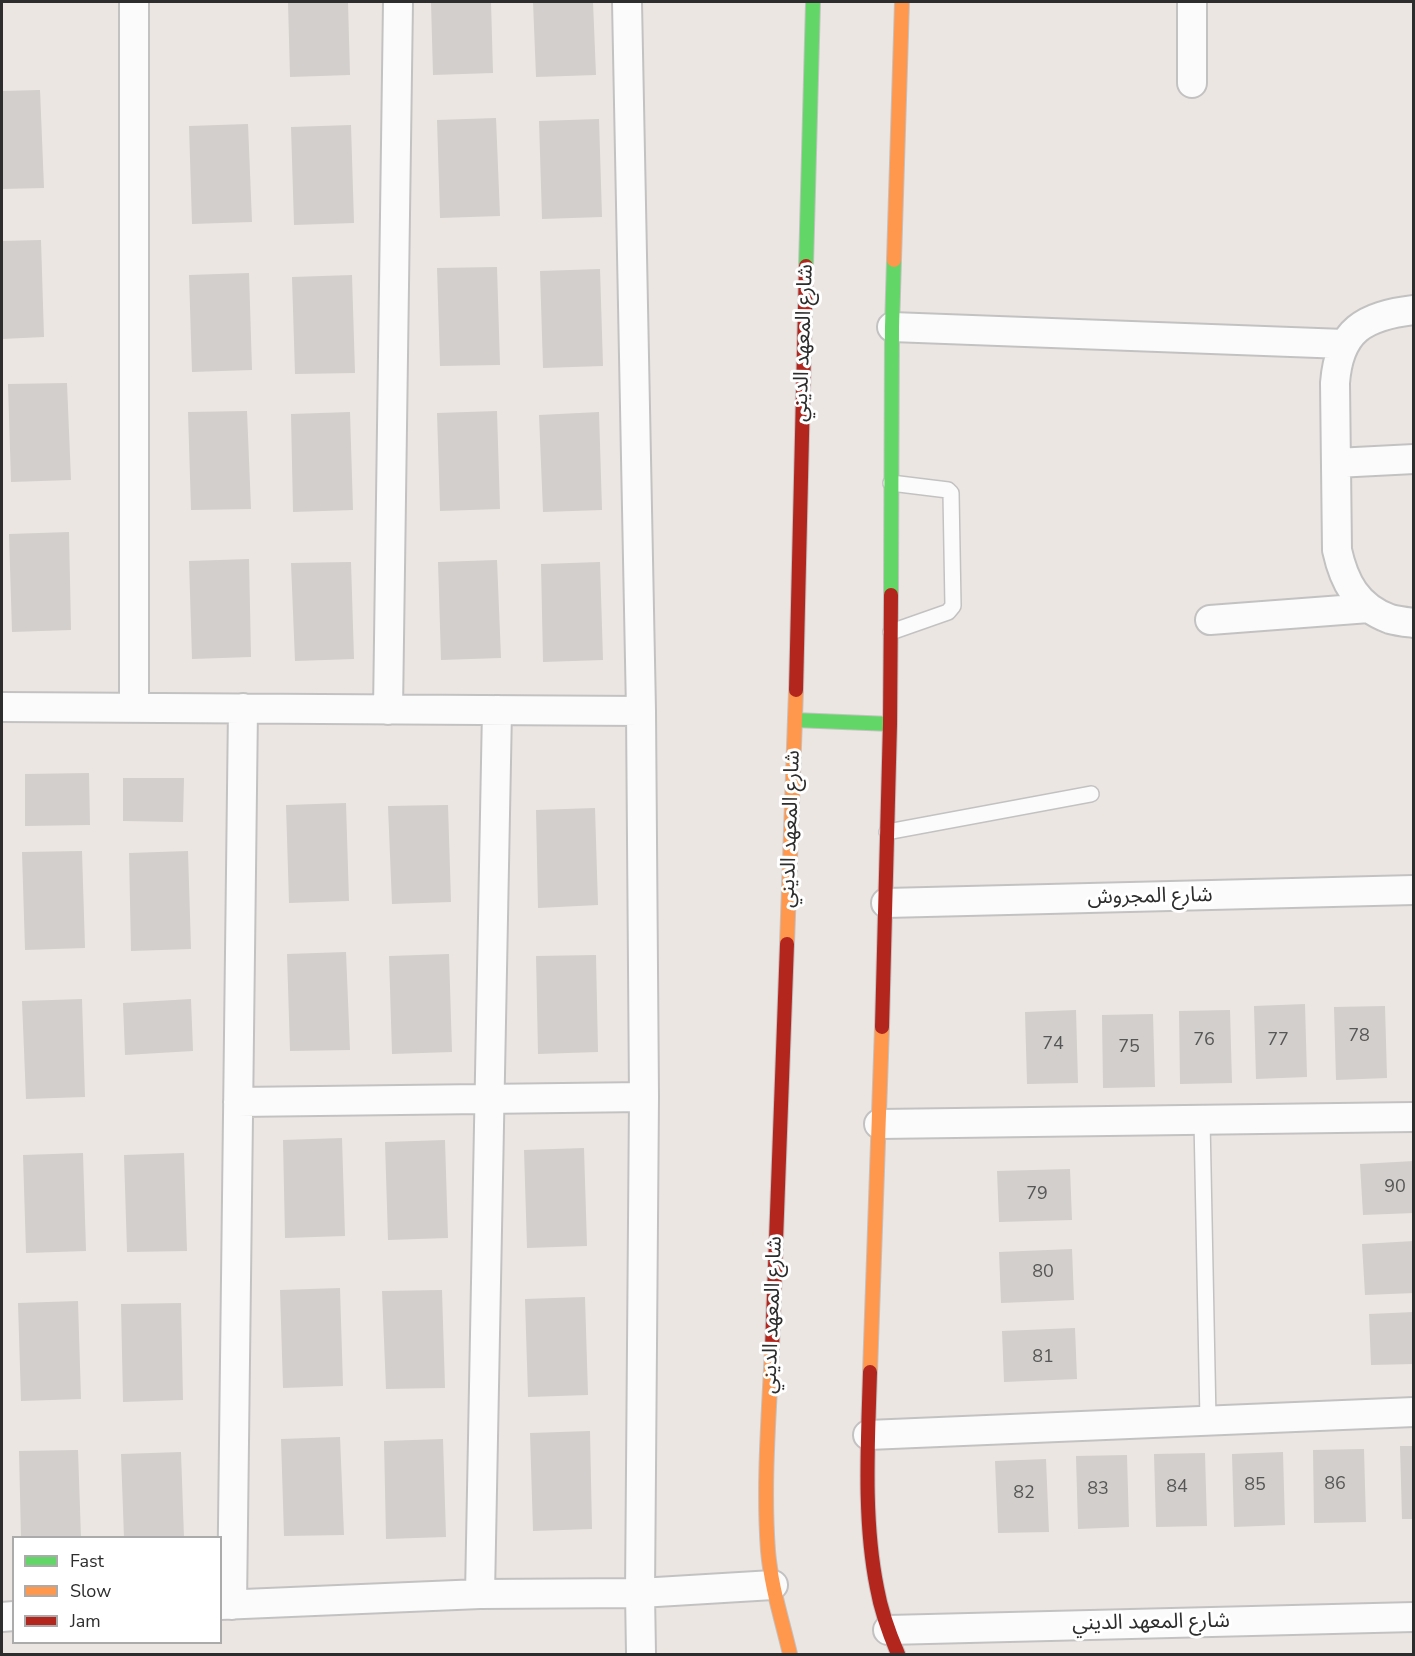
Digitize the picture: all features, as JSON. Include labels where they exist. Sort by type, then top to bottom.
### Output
[{"type":"street","points":[[134,2],[134,708]]},
{"type":"street","points":[[388,710],[398,2]]},
{"type":"street","points":[[627,2],[641,711],[644,1097],[641,1654]]},
{"type":"street","name":"شارع المعهد الديني","points":[[790,1654],[773,1586],[768,1552],[766,1503],[795,720],[813,2]]},
{"type":"street","name":"شارع المعهد الديني","points":[[902,2],[892,327],[891,632],[886,903],[868,1435],[869,1511],[875,1580],[893,1642],[1413,1617]]},
{"type":"street","points":[[1192,2],[1192,83]]},
{"type":"street","points":[[1413,310],[1376,317],[1358,328],[1344,344],[1336,363],[1335,383],[1337,550],[1342,572],[1352,591],[1369,608],[1390,619],[1413,624]]},
{"type":"street","points":[[892,327],[1344,344]]},
{"type":"street","points":[[1336,463],[1413,459]]},
{"type":"street","points":[[1210,620],[1369,608]]},
{"type":"street","points":[[2,707],[641,711]]},
{"type":"street","points":[[243,708],[238,1102],[226,1605],[480,1594],[640,1593],[773,1586]]},
{"type":"street","points":[[480,1594],[497,710]]},
{"type":"street","points":[[795,720],[890,724]]},
{"type":"street","name":"شارع المجروش","points":[[886,903],[1413,890]]},
{"type":"street","points":[[238,1102],[644,1097]]},
{"type":"street","points":[[879,1124],[1413,1117]]},
{"type":"street","points":[[868,1435],[1413,1412]]},
{"type":"lane","points":[[891,483],[951,492],[953,606],[948,612],[891,632]]},
{"type":"lane","points":[[887,832],[1091,794]]},
{"type":"lane","points":[[1203,1120],[1208,1420]]},
{"type":"building","points":[[288,2],[348,2],[350,75],[290,77]]},
{"type":"building","points":[[431,2],[491,2],[493,73],[433,75]]},
{"type":"building","points":[[533,2],[593,2],[596,75],[536,77]]},
{"type":"building","points":[[40,90],[44,188],[2,189],[2,91]]},
{"type":"building","points":[[496,118],[500,216],[440,218],[437,120]]},
{"type":"building","points":[[599,119],[602,217],[542,219],[539,121]]},
{"type":"building","points":[[248,124],[252,222],[192,224],[189,126]]},
{"type":"building","points":[[351,125],[354,223],[294,225],[291,127]]},
{"type":"building","points":[[41,240],[44,337],[2,339],[2,241]]},
{"type":"building","points":[[497,267],[500,365],[440,366],[437,268]]},
{"type":"building","points":[[600,269],[603,366],[543,368],[540,271]]},
{"type":"building","points":[[249,273],[252,370],[192,372],[189,275]]},
{"type":"building","points":[[352,275],[355,373],[295,374],[292,277]]},
{"type":"building","points":[[67,383],[71,480],[11,482],[8,384]]},
{"type":"building","points":[[247,411],[251,509],[191,510],[188,412]]},
{"type":"building","points":[[497,411],[500,509],[440,511],[437,413]]},
{"type":"building","points":[[350,412],[353,510],[293,512],[291,414]]},
{"type":"building","points":[[599,412],[602,510],[543,512],[539,415]]},
{"type":"building","points":[[69,532],[71,630],[12,632],[9,534]]},
{"type":"building","points":[[249,559],[251,657],[192,659],[189,561]]},
{"type":"building","points":[[497,560],[501,658],[441,660],[438,562]]},
{"type":"building","points":[[351,562],[354,659],[295,661],[291,563]]},
{"type":"building","points":[[600,562],[603,660],[543,662],[541,564]]},
{"type":"building","points":[[89,773],[90,825],[25,826],[25,774]]},
{"type":"building","points":[[123,778],[184,778],[183,822],[123,821]]},
{"type":"building","points":[[346,803],[349,901],[289,903],[286,805]]},
{"type":"building","points":[[448,805],[451,902],[392,904],[388,806]]},
{"type":"building","points":[[595,808],[598,905],[538,908],[536,810]]},
{"type":"building","points":[[82,851],[85,948],[25,950],[22,852]]},
{"type":"building","points":[[188,851],[191,949],[131,951],[129,853]]},
{"type":"building","points":[[346,952],[350,1050],[290,1051],[287,954]]},
{"type":"building","points":[[449,954],[452,1052],[392,1054],[389,956]]},
{"type":"building","points":[[596,955],[598,1052],[538,1054],[536,956]]},
{"type":"building","points":[[82,999],[85,1097],[26,1099],[22,1001]]},
{"type":"building","points":[[191,999],[193,1051],[125,1055],[123,1003]]},
{"type":"building","points":[[1305,1004],[1307,1077],[1256,1079],[1254,1006]]},
{"type":"building","points":[[1385,1006],[1387,1078],[1336,1080],[1334,1007]]},
{"type":"building","points":[[1076,1010],[1078,1083],[1027,1084],[1025,1012]]},
{"type":"building","points":[[1230,1010],[1232,1083],[1180,1084],[1179,1011]]},
{"type":"building","points":[[1153,1014],[1155,1087],[1103,1088],[1102,1015]]},
{"type":"building","points":[[342,1138],[345,1236],[285,1238],[283,1140]]},
{"type":"building","points":[[445,1140],[448,1238],[388,1240],[385,1142]]},
{"type":"building","points":[[584,1148],[587,1246],[527,1248],[524,1150]]},
{"type":"building","points":[[83,1153],[86,1251],[26,1253],[23,1155]]},
{"type":"building","points":[[184,1153],[187,1251],[127,1252],[124,1155]]},
{"type":"building","points":[[1414,1161],[1414,1213],[1363,1215],[1360,1164]]},
{"type":"building","points":[[1070,1169],[1072,1220],[999,1222],[997,1171]]},
{"type":"building","points":[[1414,1241],[1414,1293],[1365,1295],[1362,1244]]},
{"type":"building","points":[[1072,1249],[1074,1300],[1001,1303],[999,1252]]},
{"type":"building","points":[[340,1288],[343,1386],[283,1388],[280,1290]]},
{"type":"building","points":[[442,1290],[445,1388],[386,1389],[382,1291]]},
{"type":"building","points":[[585,1297],[588,1395],[528,1397],[525,1299]]},
{"type":"building","points":[[78,1301],[81,1399],[21,1401],[18,1303]]},
{"type":"building","points":[[181,1303],[183,1400],[123,1402],[121,1304]]},
{"type":"building","points":[[1414,1312],[1414,1364],[1371,1365],[1369,1314]]},
{"type":"building","points":[[1075,1328],[1077,1379],[1004,1382],[1002,1331]]},
{"type":"building","points":[[590,1431],[592,1529],[533,1531],[530,1433]]},
{"type":"building","points":[[340,1437],[344,1535],[284,1536],[281,1439]]},
{"type":"building","points":[[443,1439],[446,1537],[386,1539],[384,1441]]},
{"type":"building","points":[[1400,1446],[1414,1446],[1414,1519],[1402,1519]]},
{"type":"building","points":[[1364,1449],[1366,1522],[1314,1523],[1313,1450]]},
{"type":"building","points":[[78,1450],[81,1536],[21,1536],[19,1451]]},
{"type":"building","points":[[181,1452],[184,1536],[124,1536],[121,1454]]},
{"type":"building","points":[[1283,1452],[1285,1525],[1234,1527],[1232,1454]]},
{"type":"building","points":[[1205,1453],[1207,1526],[1156,1527],[1154,1454]]},
{"type":"building","points":[[1127,1455],[1129,1527],[1078,1529],[1076,1456]]},
{"type":"building","points":[[1046,1459],[1049,1532],[998,1533],[995,1461]]},
{"type":"traffic: fast","points":[[806,266],[813,2]]},
{"type":"traffic: fast","points":[[891,595],[894,260]]},
{"type":"traffic: fast","points":[[795,720],[890,724]]},
{"type":"traffic: slow","points":[[894,260],[902,2]]},
{"type":"traffic: slow","points":[[787,944],[796,690]]},
{"type":"traffic: slow","points":[[870,1372],[882,1027]]},
{"type":"traffic: slow","points":[[772,1348],[766,1475],[768,1551],[774,1590],[790,1654]]},
{"type":"traffic: jam","points":[[796,690],[806,266]]},
{"type":"traffic: jam","points":[[882,1027],[891,595]]},
{"type":"traffic: jam","points":[[772,1348],[787,944]]},
{"type":"traffic: jam","points":[[870,1372],[868,1453],[870,1535],[879,1597],[898,1654]]}]
